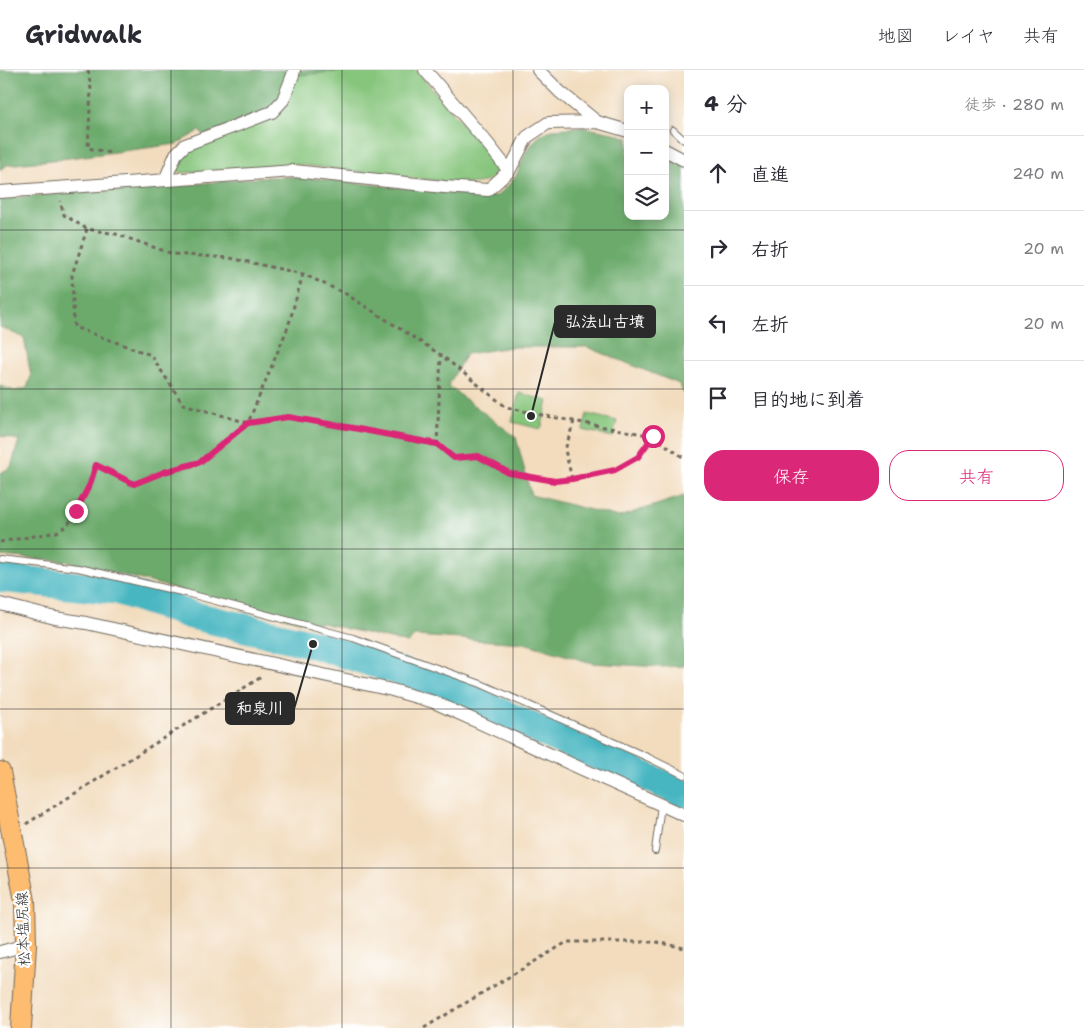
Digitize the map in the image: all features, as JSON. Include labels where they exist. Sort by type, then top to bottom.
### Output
[{"type":"main road","name":"松本塩尻線","points":[[0,772],[25,901],[26,945],[22,1028]]},
{"type":"street","points":[[165,180],[176,154],[185,145],[272,112],[283,100],[294,70]]},
{"type":"street","points":[[425,70],[509,171]]},
{"type":"street","points":[[538,70],[560,92],[598,122]]},
{"type":"street","points":[[0,192],[294,170],[444,187],[488,190],[509,171],[527,137],[548,123],[598,122],[625,130]]},
{"type":"street","points":[[669,152],[684,160]]},
{"type":"street","points":[[0,604],[55,618],[86,623],[392,690],[434,702],[684,814]]},
{"type":"street","points":[[0,952],[26,945]]},
{"type":"lane","points":[[673,130],[684,140]]},
{"type":"lane","points":[[0,559],[87,570],[186,593],[353,638],[481,684],[684,775]]},
{"type":"lane","points":[[656,851],[661,804]]},
{"type":"path","points":[[88,70],[90,89],[88,148],[112,153]]},
{"type":"path","points":[[56,188],[64,215],[87,229],[116,234],[173,254],[230,258],[303,274],[346,294],[441,355],[506,407],[653,436],[684,458]]},
{"type":"path","points":[[87,229],[72,274],[74,327],[151,355],[183,404],[248,423],[288,417],[437,444],[454,458],[478,456],[509,473],[555,481],[615,470],[638,457],[653,436]]},
{"type":"path","points":[[0,542],[57,532],[68,525],[90,484],[96,465],[134,484],[164,472],[200,462],[248,423],[288,327],[303,274]]},
{"type":"path","points":[[437,444],[441,355]]},
{"type":"path","points":[[572,479],[565,450],[574,420]]},
{"type":"path","points":[[13,833],[280,666]]},
{"type":"path","points":[[424,1028],[567,942],[657,942],[684,948]]},
{"type":"green space","points":[[0,70],[354,70],[288,76],[281,95],[270,109],[205,135],[199,131],[177,144],[7,165],[0,170]]},
{"type":"green space","points":[[354,70],[416,70],[494,160],[497,170],[494,175],[484,182],[465,184],[291,164],[181,173],[176,168],[178,160],[185,151],[296,75]]},
{"type":"green space","points":[[581,127],[624,137],[624,220],[669,220],[669,159],[684,167],[684,394],[679,384],[587,347],[511,347],[466,354],[448,386],[516,437],[531,495],[619,517],[684,496],[684,666],[660,667],[592,663],[524,643],[414,636],[408,643],[322,623],[307,623],[64,561],[0,556],[0,473],[11,467],[19,440],[0,436],[0,386],[15,391],[27,388],[31,376],[24,338],[0,327],[0,199],[87,191],[137,190],[267,177],[299,177],[469,195],[497,196],[516,176],[526,152],[535,140],[553,129]]},
{"type":"green space","points":[[519,393],[548,401],[541,429],[512,422]]},
{"type":"green space","points":[[587,414],[617,421],[613,437],[583,430]]},
{"type":"waterway","points":[[0,578],[117,590],[191,615],[313,644],[445,686],[564,742],[684,794]]},
{"type":"place","name":"弘法山古墳","points":[[531,416]]},
{"type":"place","name":"和泉川","points":[[313,644]]},
{"type":"route","points":[[76,511],[90,484],[96,465],[134,484],[164,472],[200,462],[248,423],[288,417],[437,444],[454,458],[478,456],[509,473],[555,481],[615,470],[638,457],[653,436]]}]
